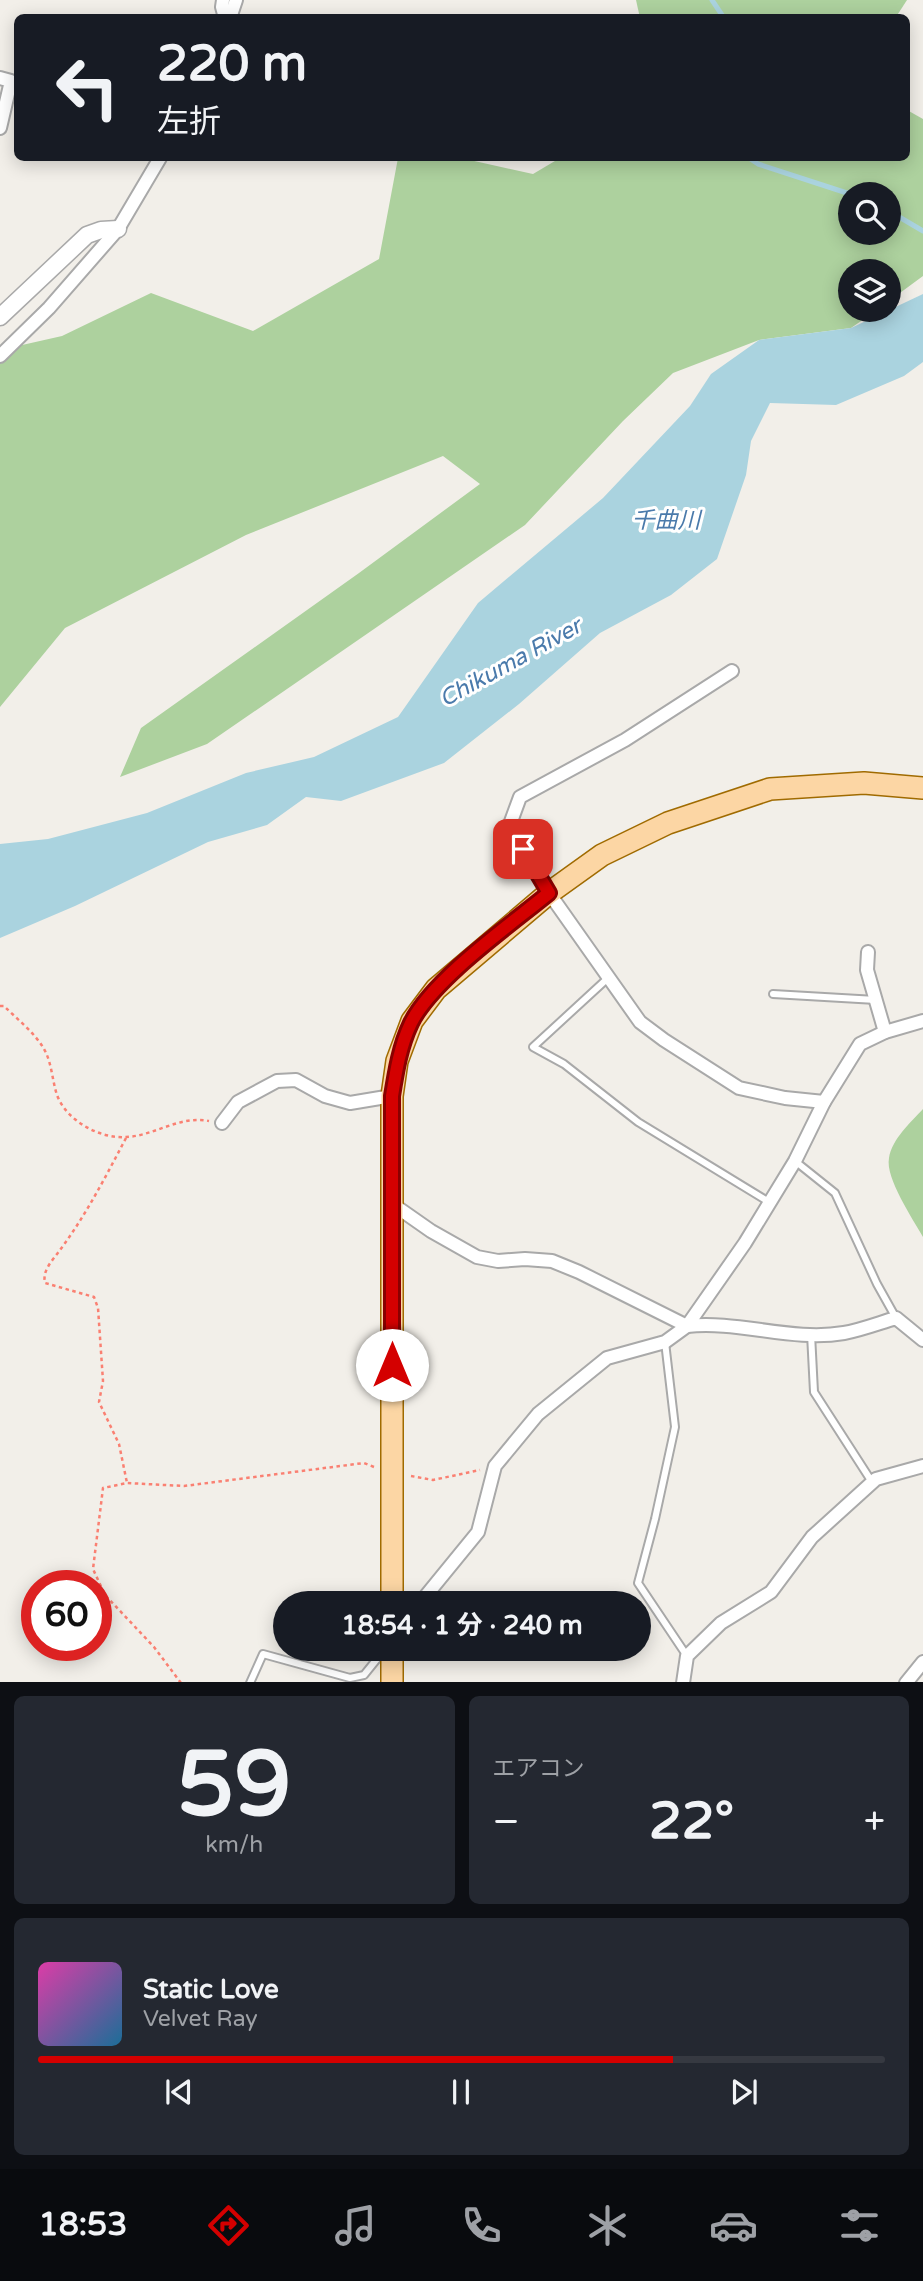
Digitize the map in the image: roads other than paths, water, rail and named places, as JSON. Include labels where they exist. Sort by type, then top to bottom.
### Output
[{"type":"main road","points":[[392,1591],[392,1096],[397,1061],[412,1021],[436,989],[549,893],[602,855],[668,823],[770,789],[864,783],[923,788]]},
{"type":"main road","points":[[392,1661],[392,1682]]},
{"type":"street","points":[[0,78],[11,81],[0,128]]},
{"type":"street","points":[[0,356],[48,308],[118,229],[158,161]]},
{"type":"street","points":[[0,317],[87,235],[101,230],[118,229]]},
{"type":"street","points":[[732,671],[625,740],[520,797],[509,827],[549,893],[640,1022],[739,1088],[785,1098],[824,1102]]},
{"type":"street","points":[[868,952],[867,970],[885,1032]]},
{"type":"street","points":[[430,1591],[478,1532],[495,1466],[538,1414],[607,1358],[665,1342],[687,1326],[745,1243],[795,1161],[824,1102],[860,1044],[885,1032],[923,1021]]},
{"type":"street","points":[[222,1123],[238,1102],[277,1081],[296,1080],[324,1096],[350,1103],[392,1096]]},
{"type":"street","points":[[391,1203],[431,1231],[477,1257],[498,1261],[552,1261],[687,1326],[705,1324],[811,1334],[843,1334],[896,1318],[923,1340]]},
{"type":"street","points":[[683,1682],[687,1656],[721,1623],[772,1592],[812,1537],[872,1482],[900,1471],[923,1466]]},
{"type":"street","points":[[906,1682],[923,1662]]},
{"type":"lane","points":[[610,976],[533,1047],[564,1064],[638,1122],[769,1202]]},
{"type":"lane","points":[[773,994],[876,1000]]},
{"type":"lane","points":[[795,1161],[835,1194],[896,1318]]},
{"type":"lane","points":[[811,1334],[814,1392],[872,1482]]},
{"type":"lane","points":[[665,1342],[676,1427],[656,1518],[638,1583],[687,1656]]},
{"type":"lane","points":[[250,1682],[263,1654],[273,1657]]},
{"type":"lane","points":[[288,1661],[350,1678],[364,1675],[375,1661]]},
{"type":"water","name":"千曲川","points":[[923,294],[923,362],[904,376],[836,405],[770,403],[751,441],[746,475],[717,559],[671,595],[600,633],[519,704],[444,763],[341,801],[306,797],[267,825],[208,842],[75,906],[0,938],[0,844],[48,839],[147,813],[246,773],[314,757],[398,717],[478,603],[603,498],[690,406],[711,374],[759,340],[851,328],[864,322],[901,322],[901,304]]},
{"type":"waterway","points":[[712,0],[721,14]]},
{"type":"waterway","points":[[754,161],[838,190]]},
{"type":"waterway","points":[[901,218],[923,231]]},
{"type":"water label","name":"Chikuma River","points":[[510,662]]}]
